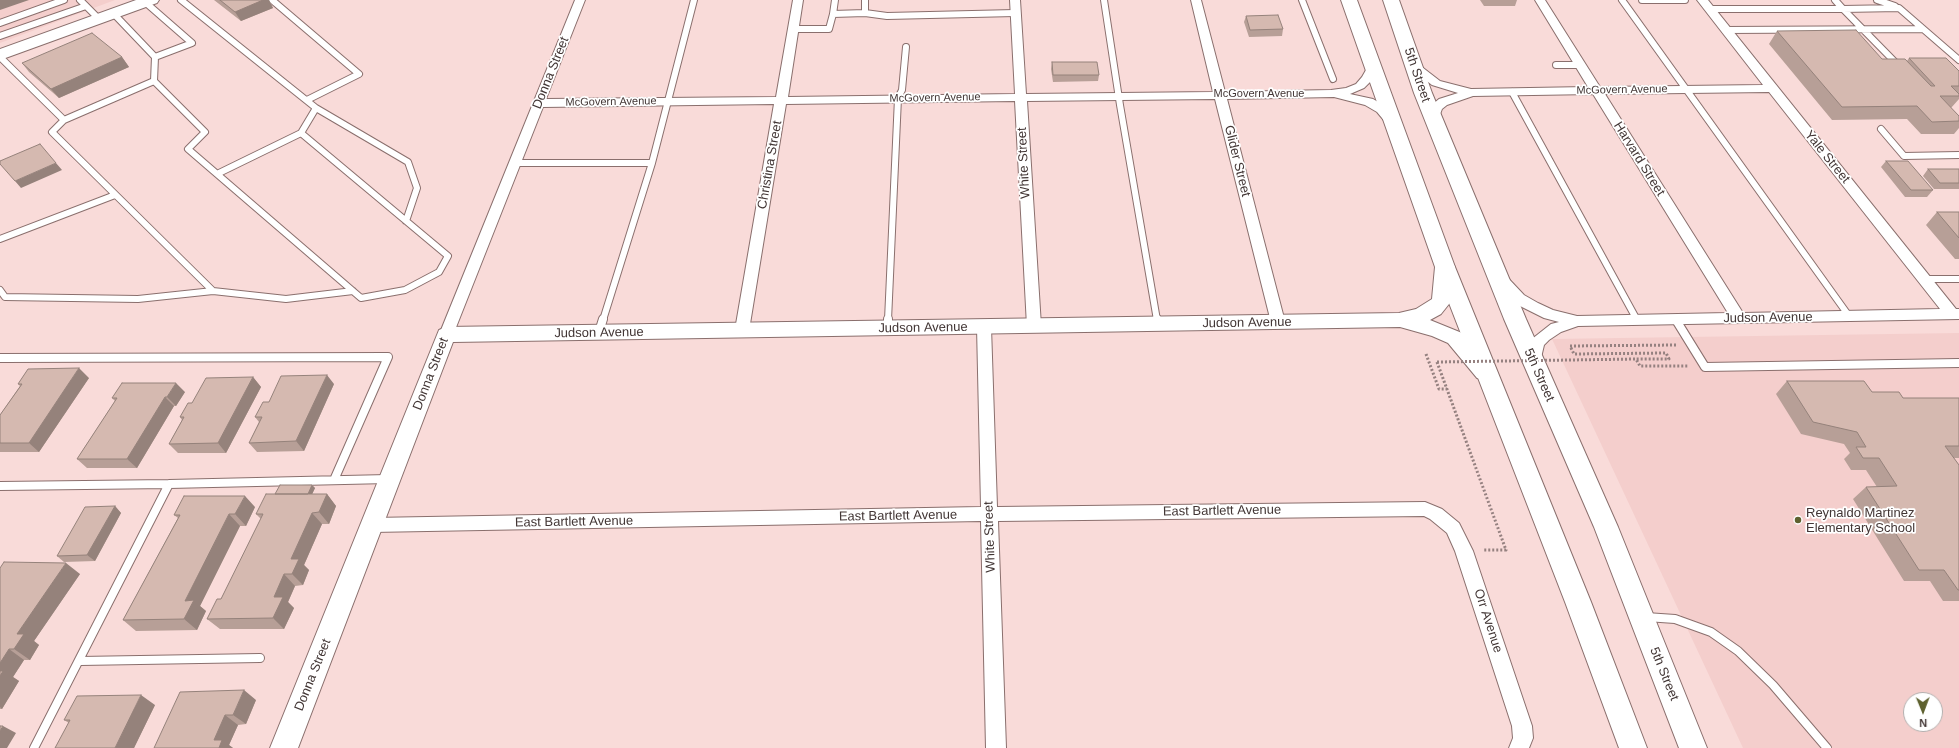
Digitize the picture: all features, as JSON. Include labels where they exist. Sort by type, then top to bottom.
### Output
[{"type":"main road","points":[[1349,0],[1374,65],[1391,121],[1445,267],[1578,602],[1633,748]]},
{"type":"main road","name":"5th Street","points":[[1391,0],[1433,119],[1497,275],[1606,527],[1693,748]]},
{"type":"main road","points":[[0,56],[106,17],[140,2]]},
{"type":"street","name":"Donna Street","points":[[284,748],[514,163],[580,0]]},
{"type":"street","name":"Christina Street","points":[[742,330],[798,0]]},
{"type":"street","name":"White Street","points":[[1015,0],[1034,326]]},
{"type":"street","name":"Glider Street","points":[[1196,0],[1278,322]]},
{"type":"street","name":"Harvard Street","points":[[1540,0],[1739,318]]},
{"type":"street","name":"Yale Street","points":[[1705,4],[1924,279],[1956,314]]},
{"type":"street","name":"McGovern Avenue","points":[[538,103],[1020,96],[1331,94],[1349,91],[1360,86],[1367,79],[1374,65]]},
{"type":"street","name":"McGovern Avenue","points":[[1414,66],[1436,83],[1472,92],[1772,88]]},
{"type":"street","name":"McGovern Avenue","points":[[1433,119],[1437,107],[1443,102],[1472,92]]},
{"type":"street","name":"McGovern Avenue","points":[[1331,94],[1369,102],[1381,109],[1391,121]]},
{"type":"street","name":"Judson Avenue","points":[[446,335],[1399,320],[1426,314],[1439,304],[1443,299],[1445,267]]},
{"type":"street","name":"Judson Avenue","points":[[1497,275],[1512,292],[1526,304],[1549,314],[1576,321],[1956,314]]},
{"type":"street","name":"Judson Avenue","points":[[1399,320],[1438,330],[1455,338],[1467,350],[1491,383]]},
{"type":"street","name":"Judson Avenue","points":[[1534,362],[1537,343],[1544,336],[1556,328],[1576,321]]},
{"type":"street","name":"White Street","points":[[984,327],[996,748]]},
{"type":"street","name":"East Bartlett Avenue","points":[[372,525],[989,514],[1425,509]]},
{"type":"street","name":"Orr Avenue","points":[[1425,509],[1436,514],[1453,528],[1464,551],[1522,726],[1524,738],[1519,748]]},
{"type":"lane","points":[[0,23],[64,0]]},
{"type":"lane","points":[[80,0],[86,6],[106,17],[156,57]]},
{"type":"lane","points":[[181,0],[316,108],[408,162],[417,188],[406,221]]},
{"type":"lane","points":[[272,0],[359,74],[307,100]]},
{"type":"lane","points":[[599,333],[652,162],[694,0]]},
{"type":"lane","points":[[793,29],[829,29],[835,0]]},
{"type":"lane","points":[[865,0],[865,13]]},
{"type":"lane","points":[[1104,0],[1118,95],[1158,324]]},
{"type":"lane","points":[[1302,0],[1333,79]]},
{"type":"lane","points":[[1622,0],[1850,316]]},
{"type":"lane","points":[[1642,0],[1685,0]]},
{"type":"lane","points":[[1834,0],[1894,62]]},
{"type":"lane","points":[[1877,0],[1898,8],[1959,60]]},
{"type":"lane","points":[[140,2],[192,43],[156,57]]},
{"type":"lane","points":[[1705,4],[1843,9],[1898,8]]},
{"type":"lane","points":[[0,36],[86,6]]},
{"type":"lane","points":[[833,14],[865,13],[887,16],[1015,13]]},
{"type":"lane","points":[[1725,30],[1923,29]]},
{"type":"lane","points":[[888,328],[898,98],[902,90],[906,47]]},
{"type":"lane","points":[[0,56],[64,120]]},
{"type":"lane","points":[[156,57],[154,81],[205,132],[188,149],[361,298],[404,290],[439,272],[448,256],[300,133]]},
{"type":"lane","points":[[1556,65],[1580,65]]},
{"type":"lane","points":[[154,81],[64,120],[52,132],[213,291]]},
{"type":"lane","points":[[1512,92],[1637,320]]},
{"type":"lane","points":[[217,174],[300,133],[316,108]]},
{"type":"lane","points":[[1880,129],[1904,156],[1959,155]]},
{"type":"lane","points":[[514,163],[652,162]]},
{"type":"lane","points":[[0,239],[115,195]]},
{"type":"lane","points":[[1924,279],[1959,279]]},
{"type":"lane","points":[[0,290],[6,298],[130,298],[213,291],[286,299],[352,291]]},
{"type":"lane","points":[[1676,320],[1705,367],[1959,363]]},
{"type":"lane","points":[[0,358],[388,357],[334,480]]},
{"type":"lane","points":[[0,486],[169,484],[390,478]]},
{"type":"lane","points":[[34,748],[80,661],[169,484]]},
{"type":"lane","points":[[1642,617],[1675,619],[1711,632],[1738,651],[1773,685],[1827,748]]},
{"type":"lane","points":[[80,661],[260,658]]},
{"type":"path","points":[[1464,551],[1506,550],[1437,362],[1669,359],[1666,353],[1574,354],[1570,346],[1677,346]]},
{"type":"path","points":[[1426,354],[1439,389],[1447,389]]},
{"type":"path","points":[[1636,359],[1640,366],[1688,366]]},
{"type":"shaded area","points":[[0,0],[115,0],[0,43]]},
{"type":"shaded area","name":"Reynaldo Martinez Elementary School","points":[[1959,333],[1959,748],[1743,748],[1552,339]]},
{"type":"building","points":[[220,0],[263,0],[235,12]]},
{"type":"building","points":[[1278,15],[1283,29],[1250,30],[1246,16]]},
{"type":"building","points":[[1856,30],[1882,59],[1905,59],[1931,86],[1935,86],[1909,58],[1946,58],[1959,71],[1959,86],[1951,86],[1959,94],[1959,96],[1940,96],[1959,116],[1959,121],[1932,122],[1917,106],[1842,107],[1777,31]]},
{"type":"building","points":[[92,33],[122,57],[51,89],[22,63]]},
{"type":"building","points":[[1052,62],[1097,62],[1099,75],[1053,75]]},
{"type":"building","points":[[40,144],[56,163],[15,181],[0,164],[0,161]]},
{"type":"building","points":[[1886,161],[1908,161],[1933,190],[1911,190]]},
{"type":"building","points":[[1928,169],[1959,169],[1959,183],[1940,183]]},
{"type":"building","points":[[1937,212],[1959,212],[1959,238]]},
{"type":"building","points":[[79,368],[29,443],[0,443],[0,415],[22,384],[18,384],[28,369]]},
{"type":"building","points":[[327,375],[296,441],[249,443],[262,417],[255,417],[263,402],[269,402],[281,376]]},
{"type":"building","points":[[253,377],[218,443],[169,444],[184,417],[180,417],[188,403],[192,403],[206,378]]},
{"type":"building","points":[[1787,381],[1864,381],[1872,392],[1899,392],[1903,398],[1959,398],[1959,446],[1945,446],[1959,465],[1959,590],[1944,570],[1919,570],[1866,487],[1897,486],[1879,458],[1863,458],[1856,447],[1866,447],[1857,432],[1813,422]]},
{"type":"building","points":[[122,383],[176,383],[167,397],[165,397],[127,459],[77,459],[117,398],[112,398]]},
{"type":"building","points":[[280,485],[312,485],[308,494],[275,494]]},
{"type":"building","points":[[266,494],[327,494],[319,512],[312,513],[291,559],[299,559],[292,574],[284,574],[274,597],[283,597],[273,618],[207,619],[217,599],[221,599],[263,514],[256,514]]},
{"type":"building","points":[[184,496],[245,496],[235,514],[229,514],[185,601],[194,600],[184,619],[123,620],[180,515],[174,515]]},
{"type":"building","points":[[115,506],[87,555],[57,556],[85,507]]},
{"type":"building","points":[[4,562],[66,563],[17,634],[24,634],[14,649],[9,649],[0,663],[0,568]]},
{"type":"building","points":[[244,690],[233,715],[225,715],[214,740],[222,740],[219,748],[154,748],[180,692]]},
{"type":"building","points":[[141,695],[115,748],[55,748],[70,720],[64,720],[77,696]]},
{"type":"place","name":"Reynaldo Martinez Elementary School","points":[[1798,520]]}]
